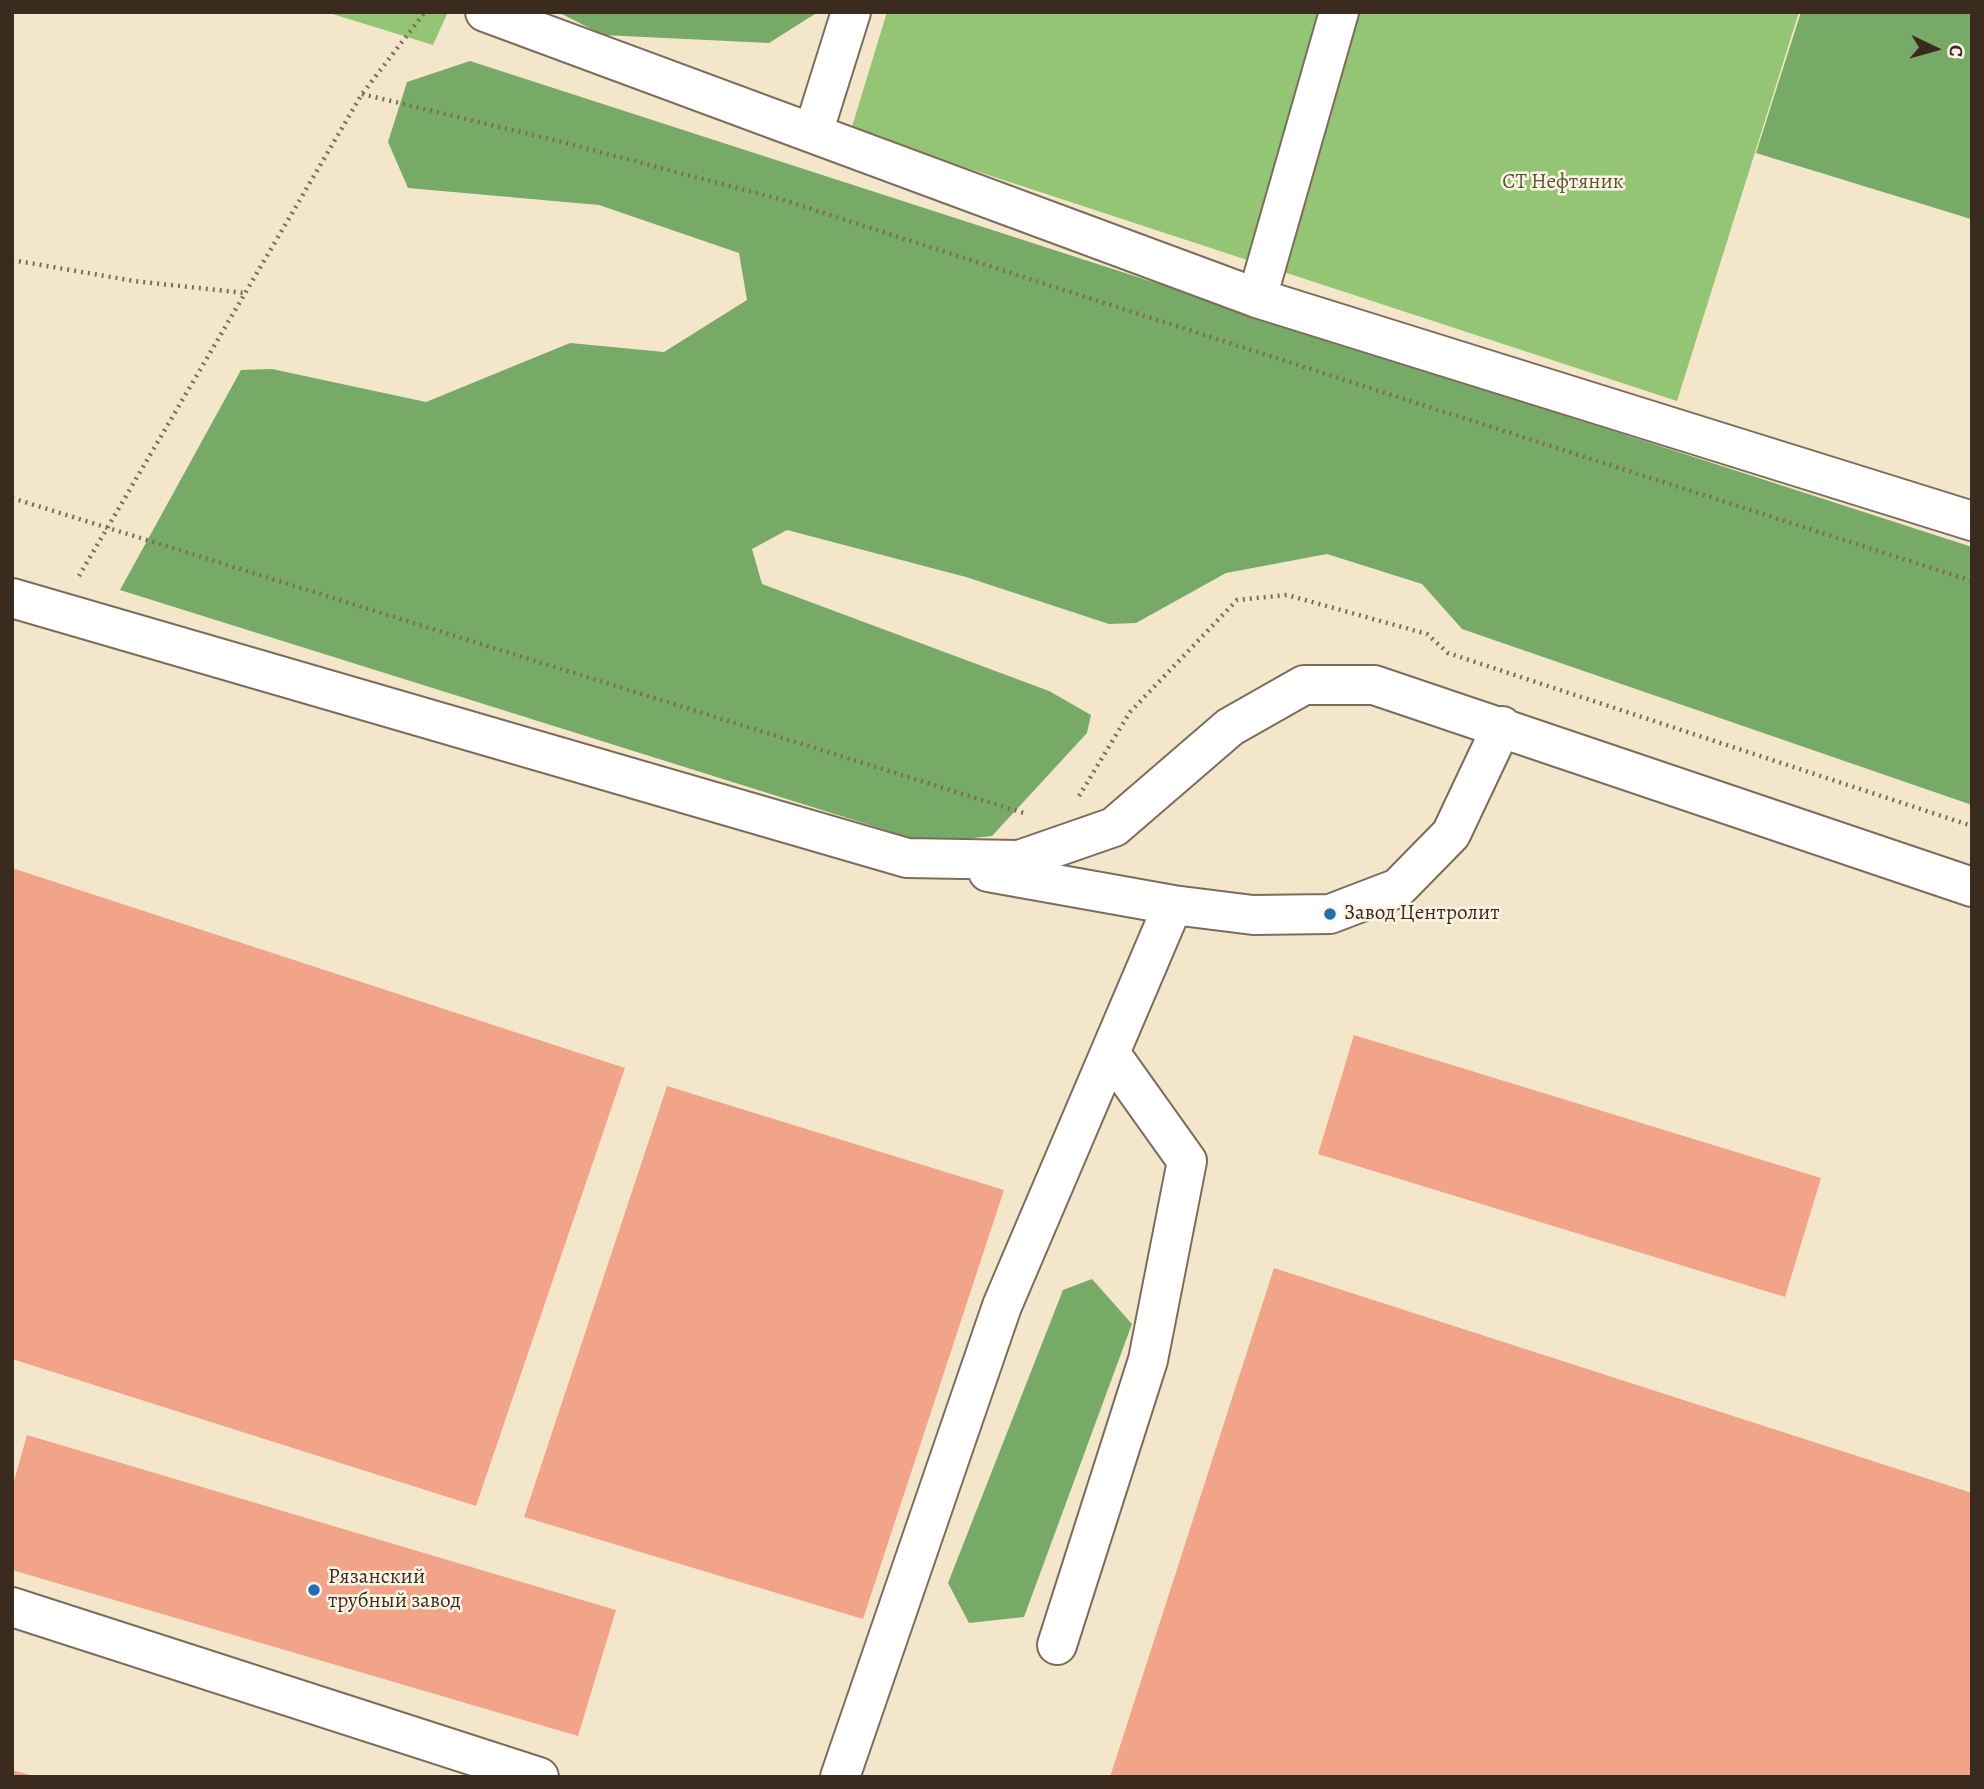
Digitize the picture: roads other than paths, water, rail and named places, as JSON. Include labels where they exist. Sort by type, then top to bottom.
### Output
[{"type":"street","points":[[485,12],[1257,298],[1972,521]]},
{"type":"street","points":[[813,133],[851,12]]},
{"type":"street","points":[[1257,298],[1339,12]]},
{"type":"street","points":[[12,598],[907,858],[1173,905],[1253,915],[1330,914],[1398,888],[1451,834],[1502,726]]},
{"type":"street","points":[[907,858],[1018,860],[1114,827],[1230,727],[1304,685],[1374,685],[1502,726],[1972,887]]},
{"type":"street","points":[[840,1777],[1002,1306],[1173,905]]},
{"type":"street","points":[[1057,1645],[1148,1360],[1187,1161],[1110,1054]]},
{"type":"street","points":[[12,1606],[538,1777]]},
{"type":"place","name":"Завод Центролит","points":[[1330,914]]},
{"type":"place","name":"Рязанский трубный завод","points":[[314,1590]]},
{"type":"park label","name":"СТ Нефтяник","points":[[1563,183]]}]
